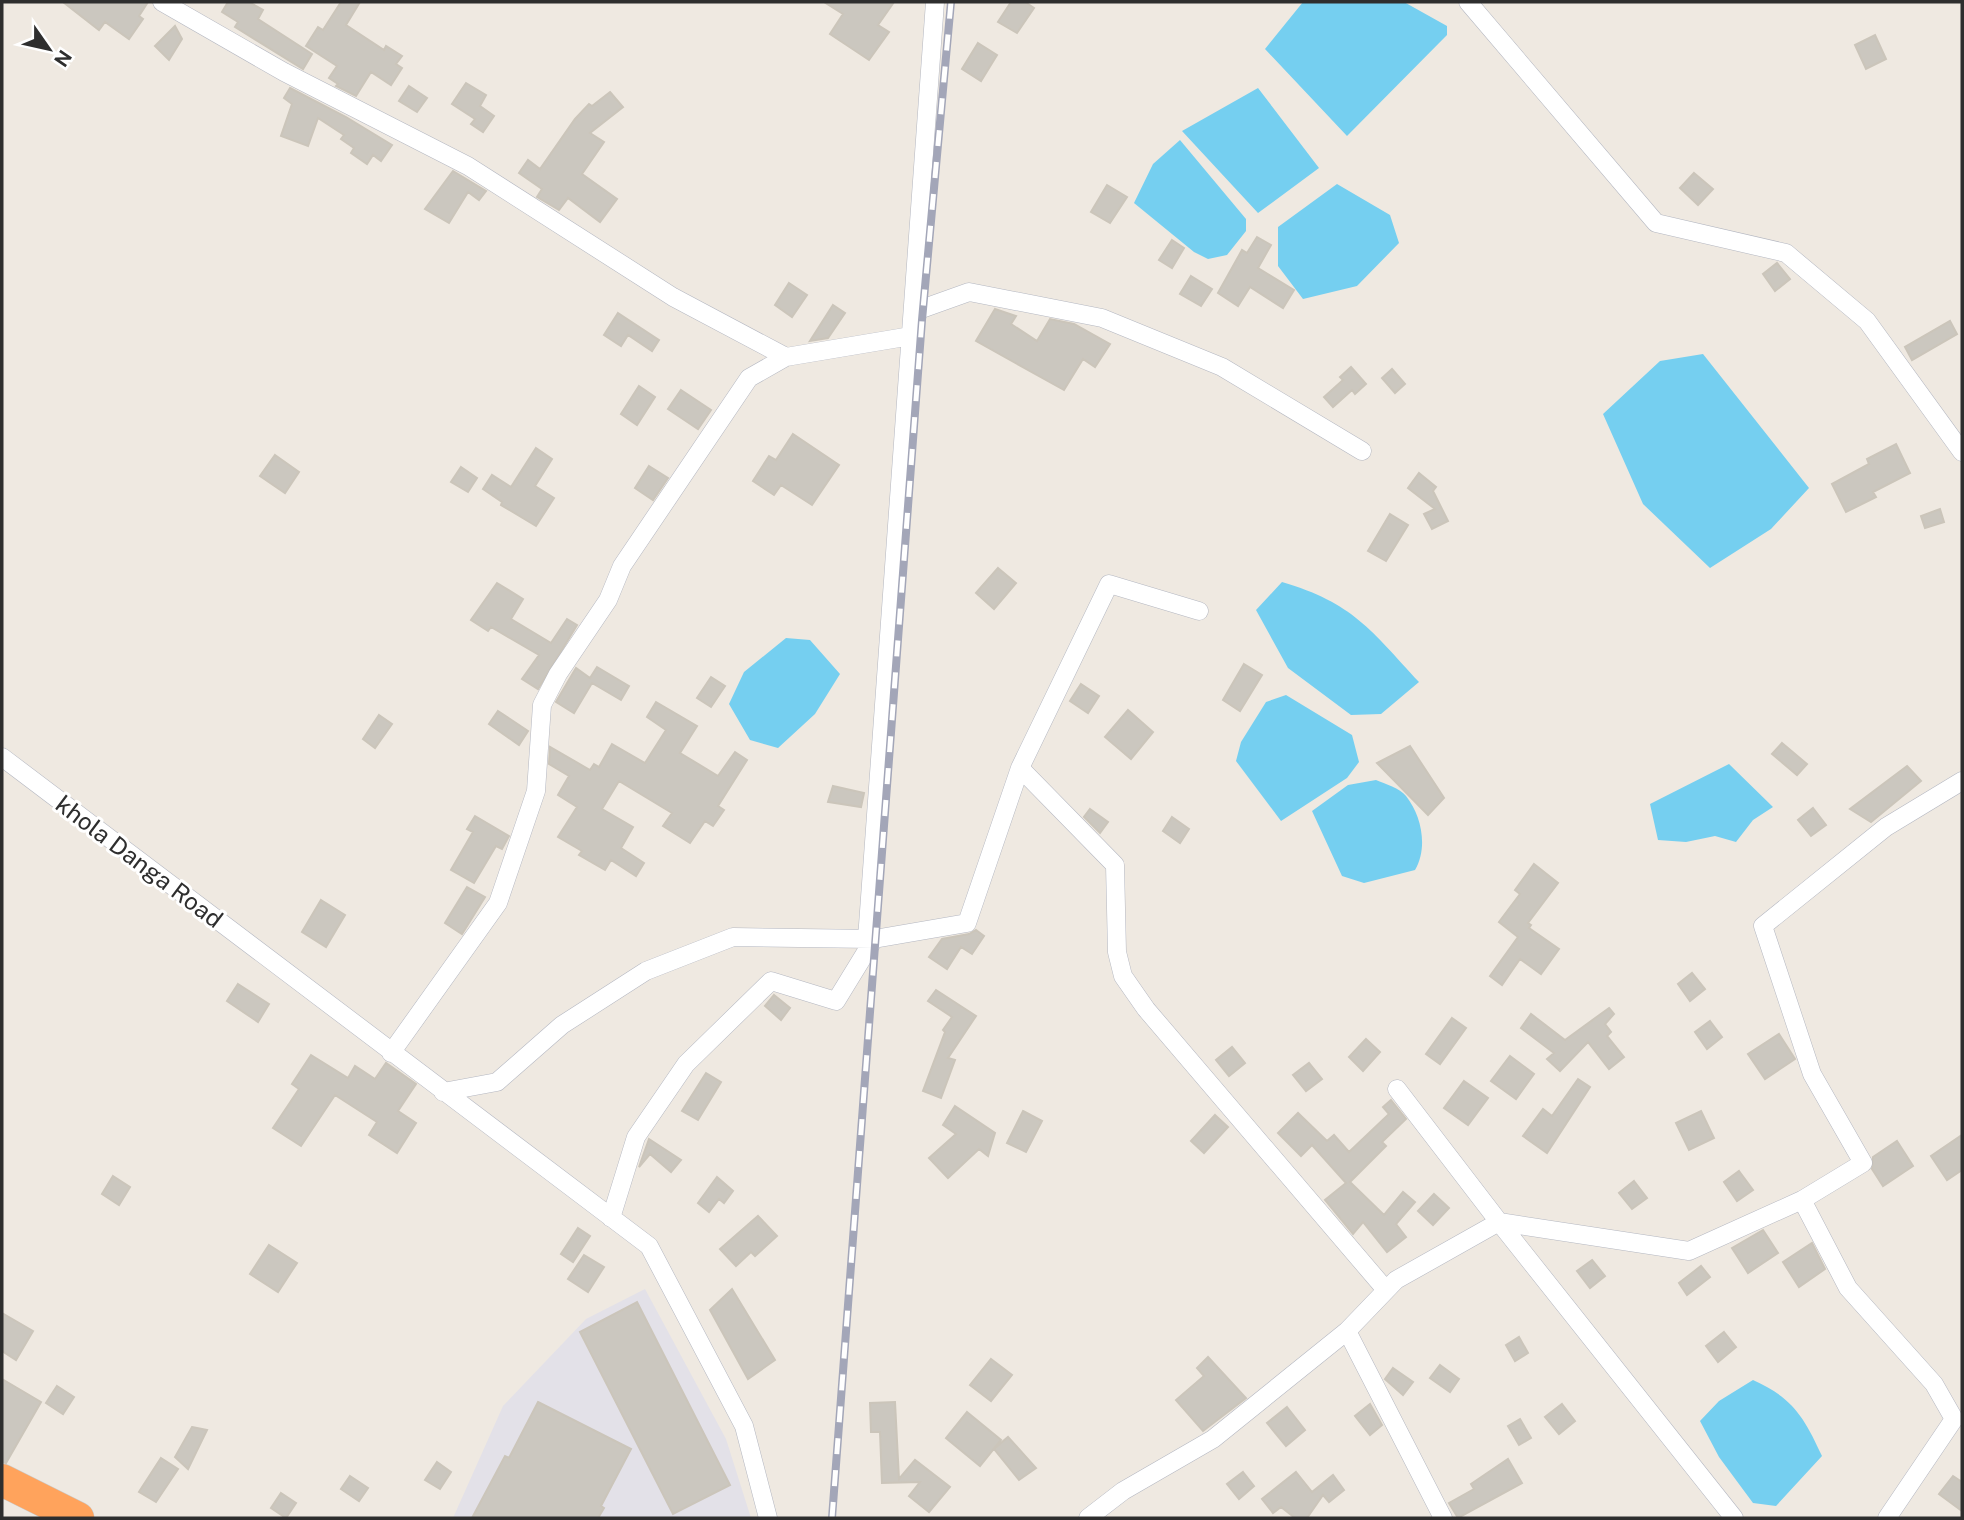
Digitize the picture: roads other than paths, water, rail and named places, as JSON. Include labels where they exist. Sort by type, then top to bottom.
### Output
[{"type":"highway","points":[[2,1480],[59,1514]]},
{"type":"street","points":[[162,2],[284,72],[468,166],[673,298],[786,357]]},
{"type":"street","points":[[611,1218],[636,1137],[686,1064],[771,981],[836,1001],[871,939],[935,2]]},
{"type":"street","points":[[1468,2],[1656,223],[1786,253],[1867,321],[1962,452]]},
{"type":"street","points":[[913,312],[969,292],[1102,318],[1222,367],[1362,451]]},
{"type":"street","points":[[391,1053],[498,903],[536,791],[541,705],[558,674],[608,600],[622,566],[749,378],[786,357],[911,336]]},
{"type":"street","points":[[443,1091],[497,1082],[562,1025],[646,971],[733,937],[871,939],[967,923],[1020,768],[1109,584],[1199,611]]},
{"type":"street","name":"khola Danga Road","points":[[2,757],[649,1246],[744,1426],[768,1518]]},
{"type":"street","points":[[1020,768],[1115,865],[1117,952],[1124,976],[1139,998],[1386,1290]]},
{"type":"street","points":[[1088,1518],[1123,1491],[1213,1439],[1347,1331],[1396,1280],[1499,1223],[1689,1251],[1802,1199],[1863,1163],[1812,1074],[1763,926],[1886,827],[1962,781]]},
{"type":"street","points":[[1397,1089],[1499,1223],[1734,1518]]},
{"type":"street","points":[[1802,1199],[1848,1288],[1934,1384],[1954,1419],[1887,1518]]},
{"type":"street","points":[[1347,1331],[1443,1518]]},
{"type":"water","points":[[1303,2],[1404,2],[1447,26],[1447,35],[1347,136],[1265,49]]},
{"type":"water","points":[[1258,88],[1319,168],[1258,213],[1182,131]]},
{"type":"water","points":[[1180,140],[1246,219],[1246,231],[1227,255],[1208,259],[1194,252],[1134,203],[1153,164]]},
{"type":"water","points":[[1337,184],[1390,215],[1399,243],[1357,286],[1303,299],[1278,266],[1278,227]]},
{"type":"water","points":[[1703,354],[1809,488],[1771,529],[1710,568],[1643,504],[1603,414],[1660,361]]},
{"type":"water","points":[[1282,582],[1327,599],[1344,609],[1373,633],[1419,682],[1381,714],[1351,715],[1288,668],[1256,610]]},
{"type":"water","points":[[786,638],[810,640],[840,674],[815,714],[778,748],[750,740],[729,704],[744,672]]},
{"type":"water","points":[[1286,695],[1352,735],[1359,762],[1347,778],[1281,821],[1236,761],[1241,742],[1266,702]]},
{"type":"water","points":[[1729,764],[1773,807],[1753,820],[1736,842],[1715,836],[1686,842],[1658,840],[1650,804]]},
{"type":"water","points":[[1376,780],[1400,791],[1412,804],[1421,832],[1421,852],[1415,870],[1364,883],[1342,876],[1312,811],[1348,785]]},
{"type":"water","points":[[1753,1380],[1778,1394],[1796,1410],[1822,1456],[1776,1506],[1753,1503],[1719,1457],[1700,1421],[1719,1401]]},
{"type":"railway","points":[[832,1518],[922,320],[951,2]]}]
